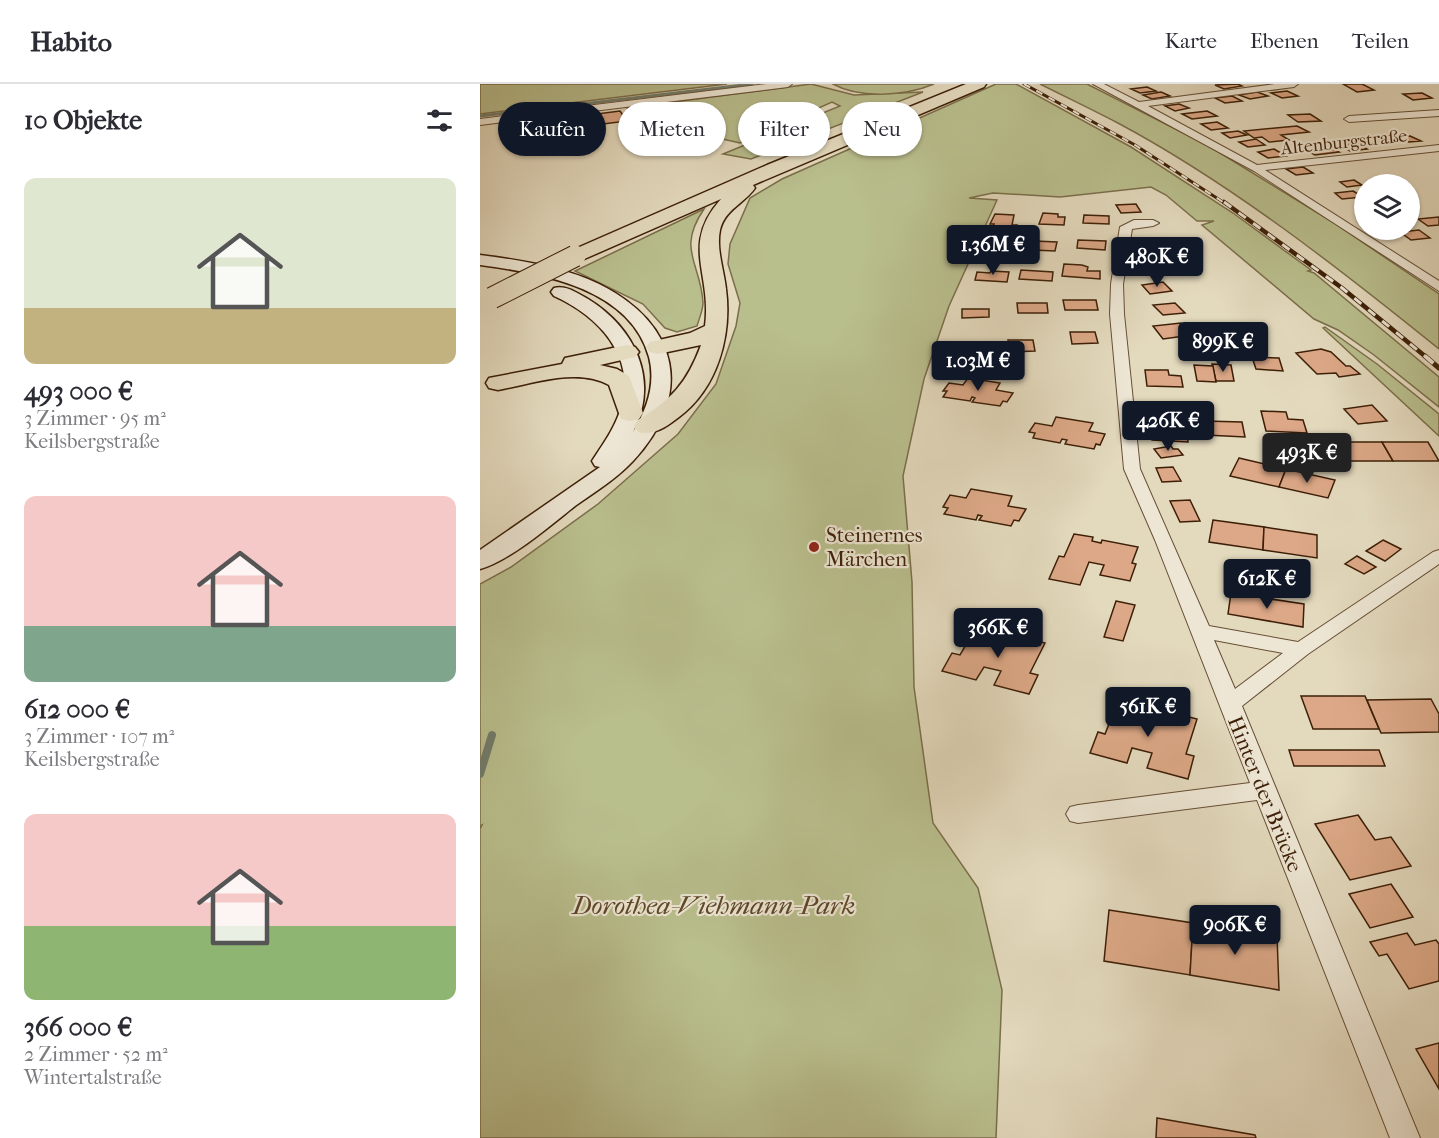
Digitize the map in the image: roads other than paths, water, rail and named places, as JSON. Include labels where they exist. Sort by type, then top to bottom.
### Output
[{"type":"highway","points":[[484,297],[654,208],[957,84]]},
{"type":"highway","points":[[565,254],[978,85]]},
{"type":"highway","points":[[489,386],[567,371],[600,372],[620,381],[639,420],[680,404],[703,370],[716,329],[717,305],[708,242],[712,225],[722,209],[740,192],[795,160]]},
{"type":"highway","points":[[658,347],[697,339],[716,329]]},
{"type":"highway","points":[[489,386],[550,368],[627,352]]},
{"type":"main road","points":[[480,260],[554,274],[602,293],[635,315],[650,333],[658,347],[663,378],[661,396],[639,420],[623,459],[518,538],[480,561]]},
{"type":"main road","points":[[480,272],[533,283],[582,302],[610,326],[627,352],[635,382],[639,420]]},
{"type":"main road","points":[[627,352],[658,347]]},
{"type":"street","points":[[480,122],[788,84]]},
{"type":"street","points":[[1097,84],[1196,134],[1348,226],[1439,287]]},
{"type":"street","points":[[1137,105],[1294,84]]},
{"type":"street","points":[[1349,119],[1439,114]]},
{"type":"street","name":"Altenburgstraße","points":[[1253,168],[1439,148]]},
{"type":"street","name":"Hinter der Brücke","points":[[1153,223],[1125,227],[1117,284],[1120,352],[1128,407],[1132,469],[1405,1138]]},
{"type":"street","points":[[1229,705],[1301,649],[1439,556]]},
{"type":"street","points":[[1200,631],[1301,649]]},
{"type":"street","points":[[1078,814],[1263,789]]},
{"type":"waterway","points":[[480,116],[752,84]]},
{"type":"waterway","points":[[480,774],[492,735]]},
{"type":"railway","points":[[1024,84],[1135,145],[1226,204]]},
{"type":"railway","points":[[1224,202],[1342,288],[1426,357]]},
{"type":"railway","points":[[1425,356],[1439,368]]},
{"type":"place","name":"Steinernes Märchen","points":[[814,547]]},
{"type":"park label","name":"Dorothea-Viehmann-Park","points":[[714,905]]}]
